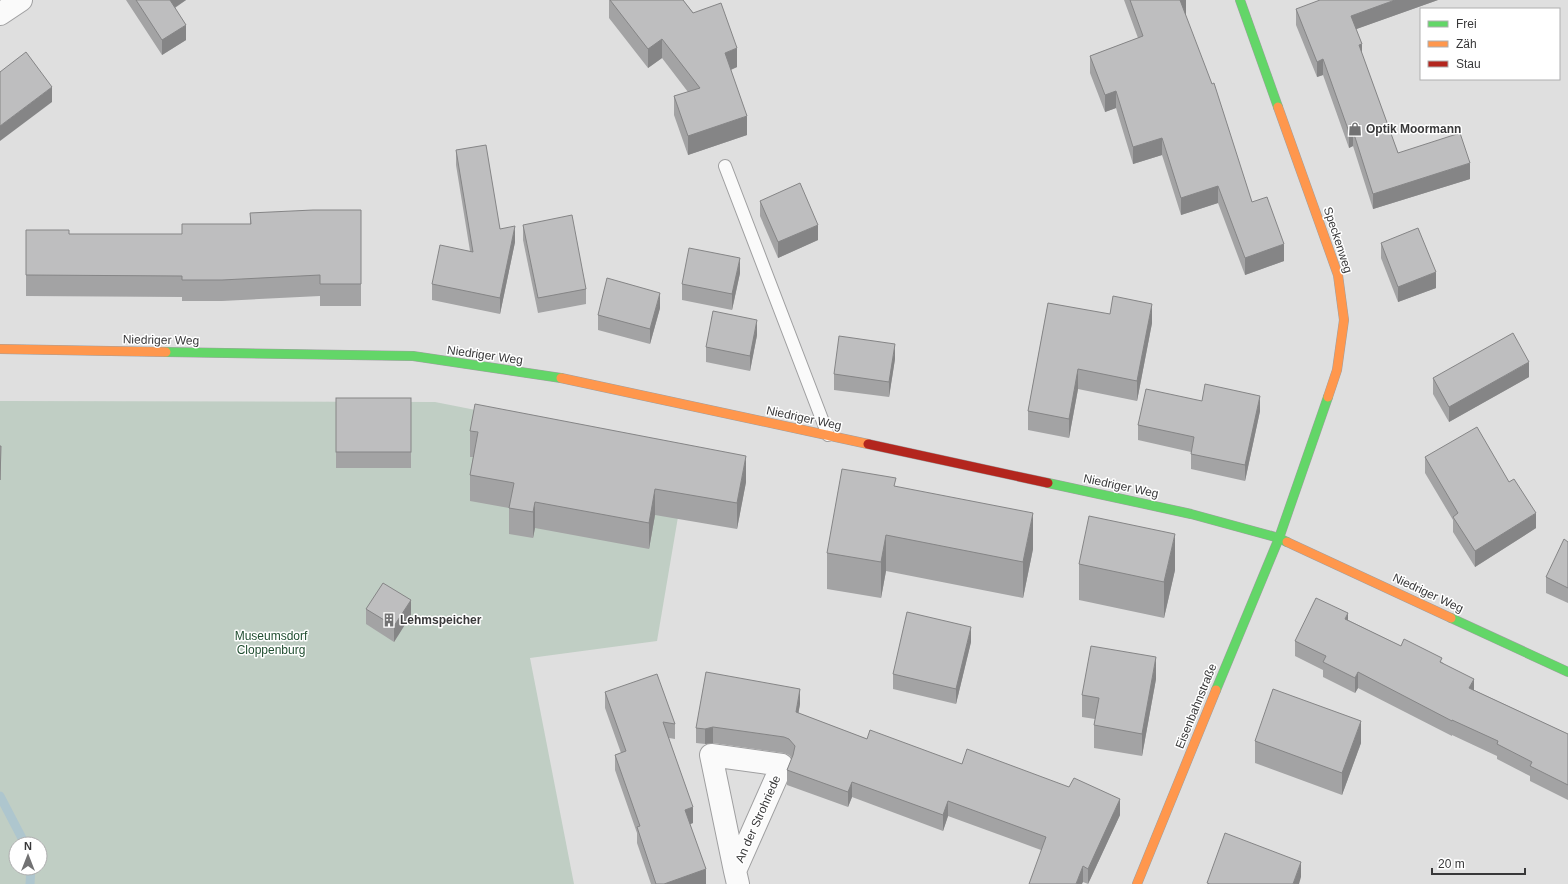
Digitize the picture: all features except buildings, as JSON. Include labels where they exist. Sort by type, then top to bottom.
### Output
[{"type":"street","points":[[0,14],[21,0]]},
{"type":"street","name":"Speckenweg","points":[[1240,0],[1338,275],[1344,320],[1337,370],[1279,538]]},
{"type":"street","name":"Niedriger Weg","points":[[0,349],[413,356],[561,378],[1191,514],[1279,538],[1568,672]]},
{"type":"street","name":"Eisenbahnstraße","points":[[1137,884],[1279,538]]},
{"type":"street","name":"An der Strohriede","points":[[711,755],[782,765],[736,877],[714,771],[711,755]]},
{"type":"lane","points":[[725,166],[828,435]]},
{"type":"green space","name":"Museumsdorf Cloppenburg","points":[[0,401],[435,402],[689,452],[657,641],[530,658],[574,884],[0,884]]},
{"type":"waterway","points":[[0,796],[21,836]]},
{"type":"waterway","points":[[30,876],[30,884]]},
{"type":"traffic: fast","points":[[1240,0],[1278,107]]},
{"type":"traffic: fast","points":[[166,352],[413,356],[561,378]]},
{"type":"traffic: fast","points":[[1216,690],[1279,538],[1328,397]]},
{"type":"traffic: fast","points":[[1048,483],[1191,514],[1279,538],[1287,542]]},
{"type":"traffic: fast","points":[[1451,618],[1568,672]]},
{"type":"traffic: slow","points":[[1278,107],[1338,275],[1344,320],[1337,370],[1328,397]]},
{"type":"traffic: slow","points":[[0,349],[166,352]]},
{"type":"traffic: slow","points":[[561,378],[868,444]]},
{"type":"traffic: slow","points":[[1287,542],[1451,618]]},
{"type":"traffic: slow","points":[[1137,884],[1216,690]]},
{"type":"traffic: jam","points":[[868,444],[1048,483]]},
{"type":"place","name":"Optik Moormann","points":[[1355,129]]},
{"type":"place","name":"Lehmspeicher","points":[[389,620]]}]
